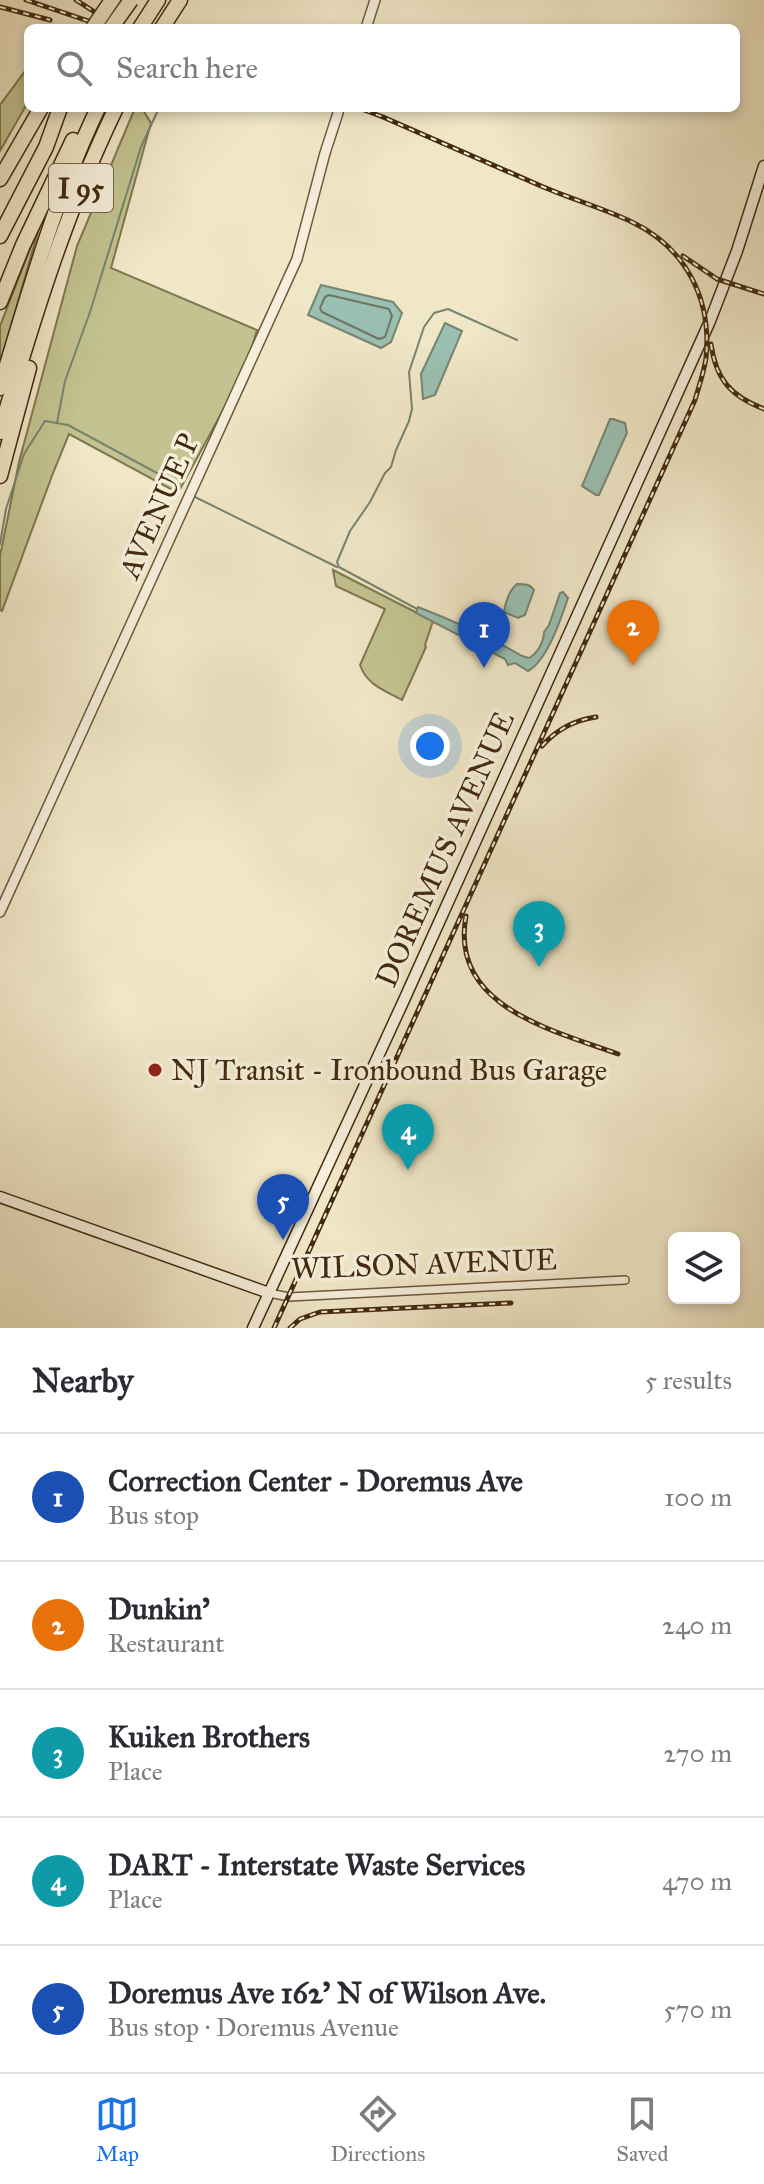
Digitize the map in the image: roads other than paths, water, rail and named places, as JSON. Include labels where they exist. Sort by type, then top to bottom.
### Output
[{"type":"highway","points":[[96,24],[112,0]]},
{"type":"highway","points":[[114,24],[131,0]]},
{"type":"highway","points":[[143,24],[158,0]]},
{"type":"highway","points":[[164,24],[179,0]]},
{"type":"highway","name":"I 95","points":[[0,179],[39,112]]},
{"type":"highway","name":"I 95","points":[[0,213],[58,112]]},
{"type":"highway","points":[[0,236],[46,147],[59,112]]},
{"type":"highway","name":"I 95","points":[[0,302],[29,232],[88,112]]},
{"type":"highway","name":"I 95","points":[[0,388],[46,236],[96,112]]},
{"type":"highway","name":"I 95","points":[[0,432],[36,308],[84,179],[114,112]]},
{"type":"highway","name":"I 95","points":[[0,476],[44,312],[52,270]]},
{"type":"main road","name":"DOREMUS AVENUE","points":[[253,1328],[708,325],[737,251],[764,166]]},
{"type":"main road","name":"WILSON AVENUE","points":[[0,1197],[269,1293]]},
{"type":"street","points":[[367,24],[375,0]]},
{"type":"street","name":"AVENUE P","points":[[0,912],[297,259],[338,113]]},
{"type":"street","name":"WILSON AVENUE","points":[[269,1293],[289,1297],[625,1280]]},
{"type":"water","points":[[321,285],[393,302],[402,313],[391,342],[381,348],[308,315]]},
{"type":"water","points":[[445,323],[462,331],[435,395],[423,399],[421,374]]},
{"type":"water","points":[[610,419],[625,423],[627,433],[599,495],[596,495],[582,486]]},
{"type":"water","points":[[517,584],[534,590],[525,615],[518,618],[504,612],[508,596]]},
{"type":"water","points":[[563,592],[568,598],[552,639],[535,666],[528,671],[515,663],[508,665],[505,659],[416,613],[418,607],[431,612],[529,658],[540,646]]},
{"type":"waterway","points":[[57,423],[65,381],[90,312],[141,147],[157,112]]},
{"type":"waterway","points":[[417,609],[339,567],[337,562],[350,531],[391,467],[409,421],[412,409],[409,372],[424,327],[434,313],[448,309],[517,340]]},
{"type":"waterway","points":[[0,544],[6,509],[24,454],[45,421],[68,425],[181,486]]},
{"type":"waterway","points":[[195,497],[337,567]]},
{"type":"railway","points":[[26,0],[97,24]]},
{"type":"railway","points":[[76,0],[110,22]]},
{"type":"railway","points":[[0,7],[50,20]]},
{"type":"railway","points":[[274,1328],[695,400],[706,358],[705,316],[692,278],[681,261],[651,233],[621,217],[370,112]]},
{"type":"railway","points":[[683,256],[717,279],[764,294]]},
{"type":"railway","points":[[711,344],[717,368],[727,385],[742,398],[764,409]]},
{"type":"railway","points":[[542,746],[566,727],[596,717]]},
{"type":"railway","points":[[466,916],[465,947],[473,973],[489,993],[537,1024],[618,1054]]},
{"type":"railway","points":[[290,1328],[300,1319],[320,1312],[511,1303]]},
{"type":"place","name":"Dunkin'","points":[[633,666]]},
{"type":"place","name":"Correction Center - Doremus Ave","points":[[484,668]]},
{"type":"place","name":"Kuiken Brothers","points":[[539,967]]},
{"type":"place","name":"NJ Transit - Ironbound Bus Garage","points":[[155,1070]]},
{"type":"place","name":"DART - Interstate Waste Services","points":[[408,1170]]},
{"type":"place","name":"Doremus Ave 162' N of Wilson Ave.","points":[[283,1240]]}]
